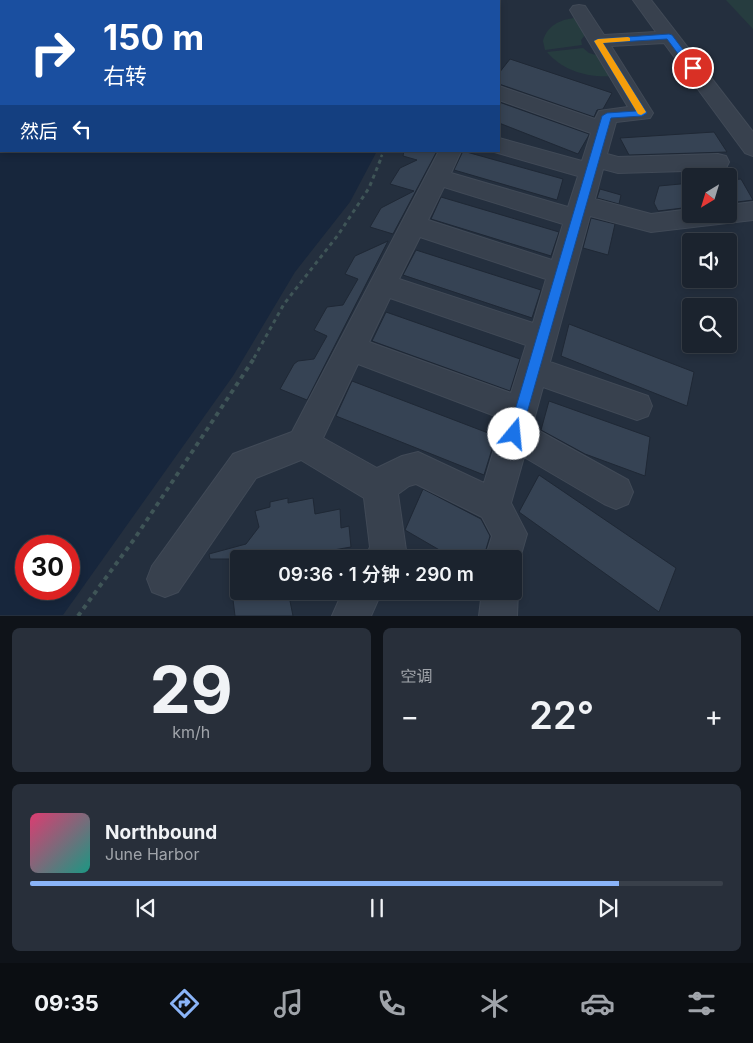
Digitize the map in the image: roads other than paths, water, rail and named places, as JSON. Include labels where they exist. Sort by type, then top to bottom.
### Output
[{"type":"street","points":[[642,0],[753,148]]},
{"type":"street","points":[[494,505],[607,116],[642,113],[578,10]]},
{"type":"street","points":[[598,41],[669,36]]},
{"type":"street","points":[[500,92],[603,129]]},
{"type":"street","points":[[500,146],[593,165],[718,162]]},
{"type":"street","points":[[166,579],[245,466],[303,444],[450,152]]},
{"type":"street","points":[[437,177],[579,211],[650,223],[753,211]]},
{"type":"street","points":[[413,225],[561,273]]},
{"type":"street","points":[[383,285],[542,338]]},
{"type":"street","points":[[351,348],[518,423],[616,492]]},
{"type":"street","points":[[533,370],[637,406]]},
{"type":"street","points":[[303,444],[380,488]]},
{"type":"street","points":[[380,488],[396,474],[406,469],[418,468],[494,505],[510,534],[506,550]]},
{"type":"street","points":[[380,488],[388,550]]},
{"type":"street","points":[[350,616],[359,600]]},
{"type":"street","points":[[498,616],[499,600]]},
{"type":"water","points":[[0,152],[376,152],[350,202],[295,272],[233,376],[80,591],[80,535],[15,535],[15,600],[74,600],[63,615],[0,615]]}]
